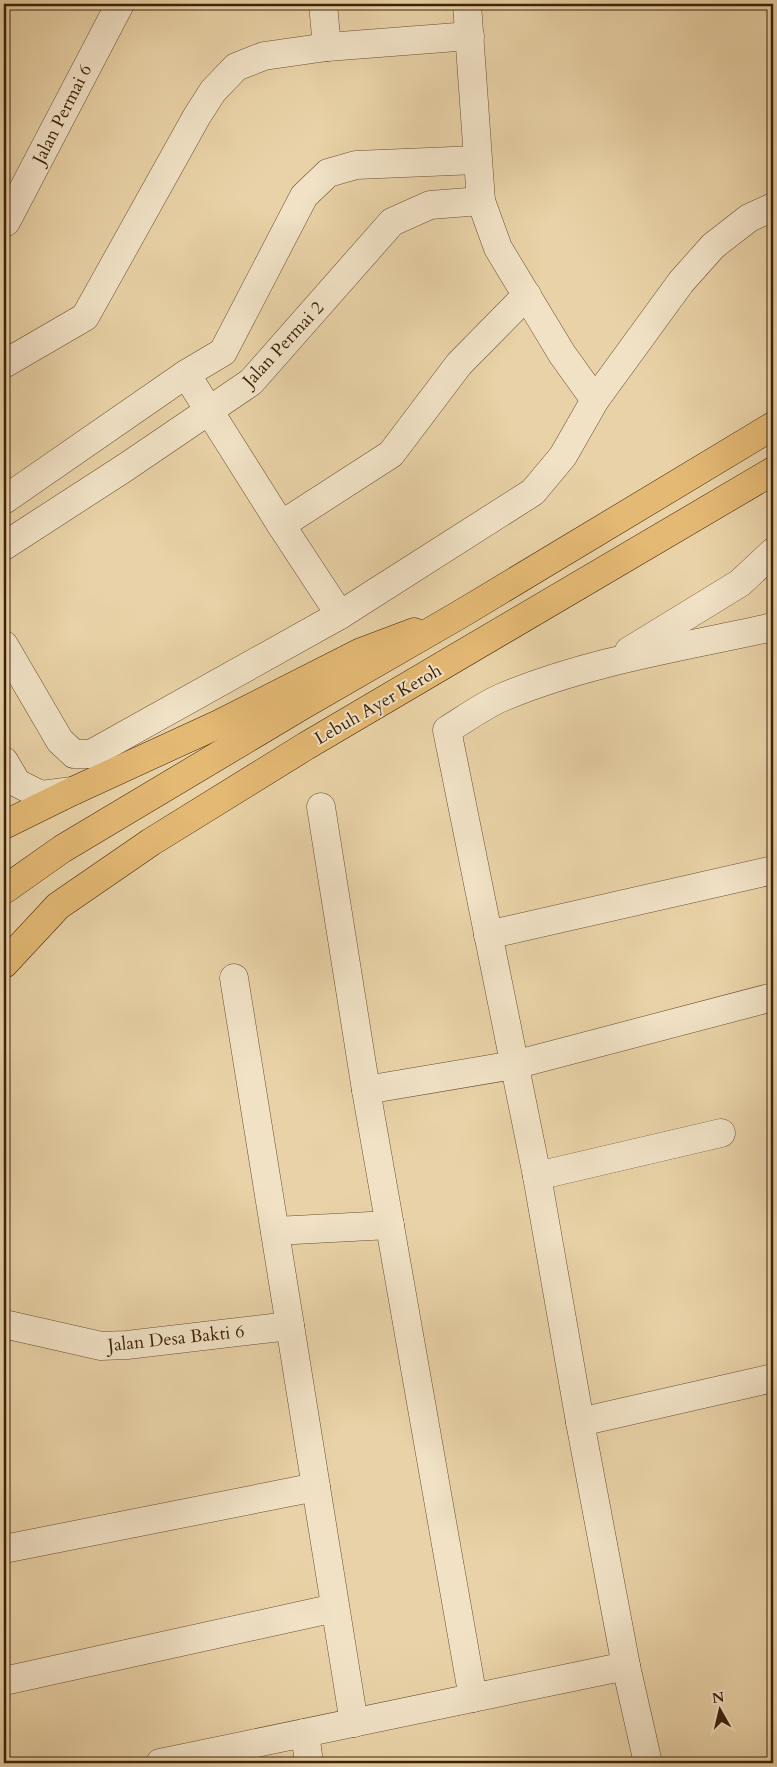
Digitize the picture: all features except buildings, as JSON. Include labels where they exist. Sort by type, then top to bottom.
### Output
[{"type":"main road","name":"Lebuh Ayer Keroh","points":[[4,890],[62,849],[303,705],[459,615],[773,426]]},
{"type":"main road","name":"Lebuh Ayer Keroh","points":[[4,964],[58,906],[151,842],[306,746],[773,471]]},
{"type":"main road","points":[[4,825],[219,724],[361,652],[459,615]]},
{"type":"main road","points":[[4,949],[58,906]]},
{"type":"street","name":"Jalan Permai 6","points":[[4,223],[120,4]]},
{"type":"street","points":[[323,4],[327,48]]},
{"type":"street","points":[[467,4],[481,200],[498,248],[562,354],[596,400]]},
{"type":"street","points":[[4,364],[85,317],[197,116],[213,91],[236,68],[264,56],[327,48],[470,36]]},
{"type":"street","points":[[4,500],[186,374],[223,352],[304,196],[328,173],[356,165],[477,160]]},
{"type":"street","name":"Jalan Permai 2","points":[[4,546],[252,382],[392,222],[430,205],[481,200]]},
{"type":"street","points":[[4,645],[60,741],[74,754],[91,754],[340,614],[533,492],[563,456],[596,400],[681,282],[713,246],[749,218],[773,207]]},
{"type":"street","points":[[281,525],[391,454],[460,364],[527,295]]},
{"type":"street","points":[[186,374],[281,525],[340,614]]},
{"type":"street","points":[[611,662],[740,583],[773,552]]},
{"type":"street","points":[[648,1763],[626,1666],[580,1422],[537,1176],[447,730],[502,698],[573,672],[773,627]]},
{"type":"street","points":[[4,762],[17,784],[41,795],[73,791]]},
{"type":"street","points":[[321,807],[366,1090],[473,1698]]},
{"type":"street","points":[[488,935],[773,870]]},
{"type":"street","points":[[234,978],[354,1723]]},
{"type":"street","points":[[366,1090],[514,1065],[773,997]]},
{"type":"street","points":[[537,1176],[721,1133]]},
{"type":"street","points":[[275,1231],[390,1225]]},
{"type":"street","name":"Jalan Desa Bakti 6","points":[[4,1324],[101,1346],[128,1345],[290,1326]]},
{"type":"street","points":[[580,1422],[773,1378]]},
{"type":"street","points":[[4,1549],[316,1487]]},
{"type":"street","points":[[4,1681],[335,1608]]},
{"type":"street","points":[[160,1763],[626,1666]]},
{"type":"street","points":[[305,1733],[309,1763]]}]
